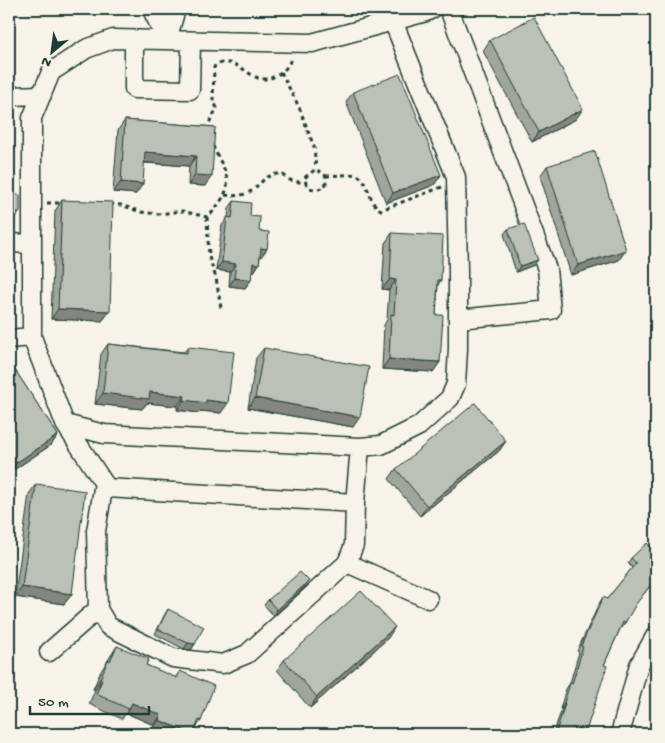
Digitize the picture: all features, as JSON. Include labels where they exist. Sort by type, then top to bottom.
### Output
[{"type":"street","points":[[154,9],[153,12],[168,40]]},
{"type":"street","points":[[168,40],[176,9]]},
{"type":"street","points":[[355,503],[107,488],[65,424],[32,336],[32,118],[52,72],[86,49],[113,39],[312,43],[432,9]]},
{"type":"street","points":[[449,9],[547,269],[551,310],[458,319]]},
{"type":"street","points":[[65,424],[104,434],[360,448],[381,445],[419,426],[450,398],[456,384],[458,319],[456,177],[393,21]]},
{"type":"street","points":[[134,40],[134,89],[190,90],[192,41]]},
{"type":"street","points":[[9,96],[42,95]]},
{"type":"street","points":[[9,243],[32,244]]},
{"type":"street","points":[[9,339],[32,336]]},
{"type":"street","points":[[104,483],[96,531],[98,609],[108,626],[173,658],[223,664],[248,654],[347,563],[354,546],[355,503],[360,448]]},
{"type":"street","points":[[347,563],[428,600]]},
{"type":"street","points":[[49,652],[98,609]]},
{"type":"street","points":[[620,734],[639,665],[656,635]]},
{"type":"path","points":[[210,134],[209,123],[217,108],[213,100],[215,65],[228,63],[242,67],[263,79],[281,72],[291,61],[291,52]]},
{"type":"path","points":[[281,72],[299,107],[314,147],[316,169],[326,176],[356,174],[365,181],[373,204],[381,210],[456,182]]},
{"type":"path","points":[[207,217],[225,195],[228,185],[228,179],[211,140]]},
{"type":"path","points":[[316,169],[304,178],[309,188],[322,189],[326,184],[326,176]]},
{"type":"path","points":[[225,195],[235,197],[246,195],[268,177],[278,173],[285,175],[292,181],[306,183]]},
{"type":"path","points":[[32,203],[71,203]]},
{"type":"path","points":[[105,204],[121,206],[141,212],[158,214],[182,211],[207,217]]},
{"type":"path","points":[[207,217],[209,256],[222,308]]},
{"type":"building","points":[[534,17],[583,109],[539,132],[490,40]]},
{"type":"building","points":[[400,74],[441,175],[393,193],[353,92]]},
{"type":"building","points":[[125,120],[215,127],[212,176],[195,175],[196,156],[145,152],[143,184],[121,182]]},
{"type":"building","points":[[595,151],[626,250],[578,265],[547,166]]},
{"type":"building","points":[[9,195],[20,195],[20,212],[9,212]]},
{"type":"building","points":[[62,200],[113,202],[110,311],[58,309]]},
{"type":"building","points":[[234,201],[251,203],[250,216],[260,217],[259,231],[269,232],[267,249],[261,248],[259,264],[253,263],[251,280],[234,278],[236,264],[222,262],[227,217],[232,218]]},
{"type":"building","points":[[524,224],[538,260],[520,266],[508,229]]},
{"type":"building","points":[[392,233],[443,236],[441,280],[438,280],[436,315],[443,315],[440,362],[389,359],[391,314],[394,315],[396,280],[390,279]]},
{"type":"building","points":[[108,344],[187,353],[188,347],[234,352],[228,403],[184,400],[185,396],[150,392],[149,399],[103,393]]},
{"type":"building","points":[[264,348],[369,367],[360,417],[255,398]]},
{"type":"building","points":[[9,361],[58,435],[16,463],[9,451]]},
{"type":"building","points":[[475,403],[506,441],[427,506],[396,469]]},
{"type":"building","points":[[36,484],[85,491],[72,594],[22,587]]},
{"type":"building","points":[[647,543],[652,549],[656,545],[656,578],[636,604],[625,623],[623,622],[604,665],[607,666],[585,734],[557,734],[564,703],[583,647],[581,646],[603,597],[607,599],[636,563],[631,558]]},
{"type":"building","points":[[300,572],[309,581],[277,610],[268,600]]},
{"type":"building","points":[[361,591],[395,627],[317,697],[284,660]]},
{"type":"building","points":[[168,609],[204,627],[195,644],[188,643],[158,629]]},
{"type":"building","points":[[117,646],[149,659],[146,665],[177,678],[180,671],[214,686],[201,721],[199,720],[193,734],[159,720],[161,715],[132,703],[129,709],[96,694],[108,660],[110,661]]}]
